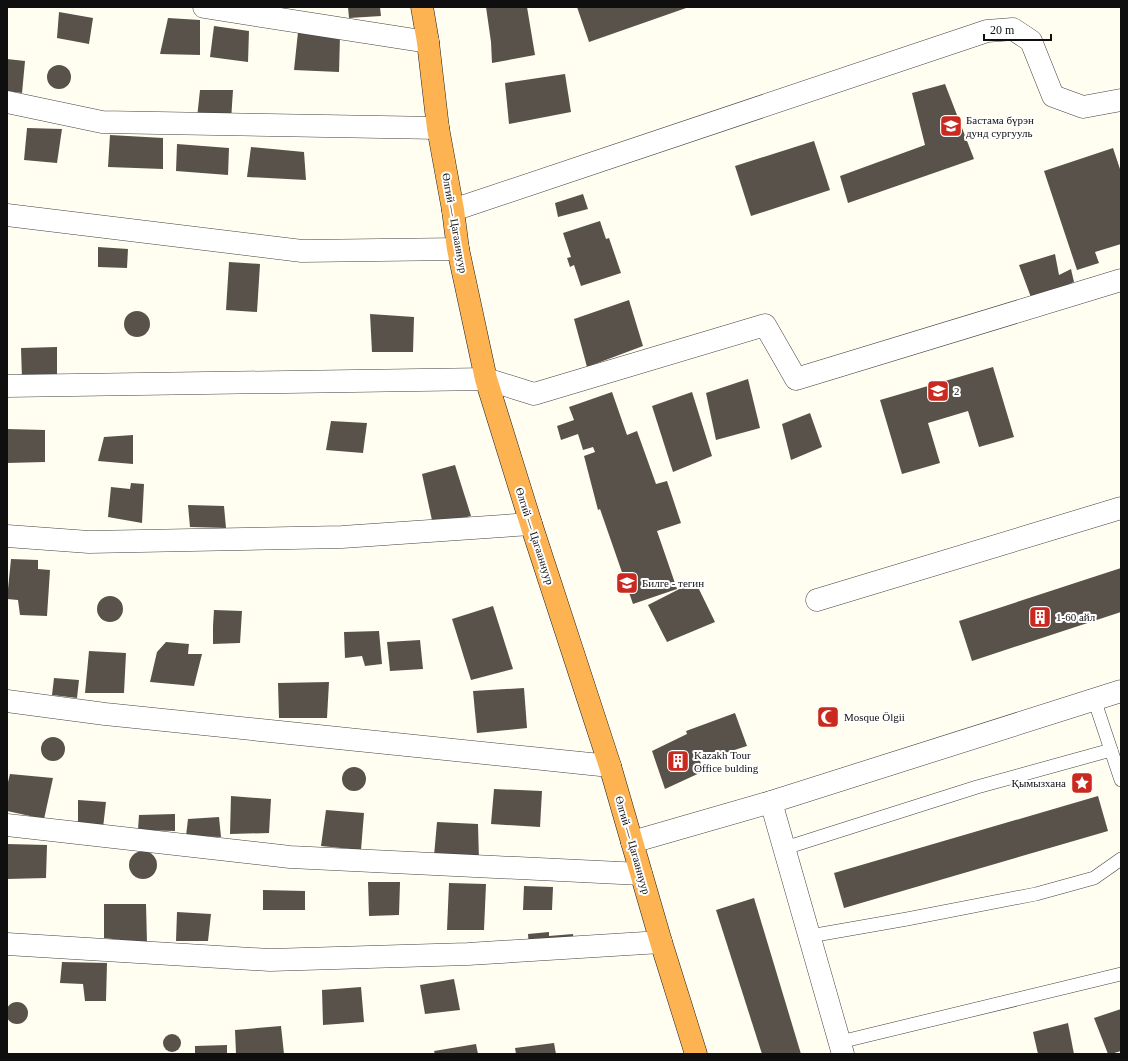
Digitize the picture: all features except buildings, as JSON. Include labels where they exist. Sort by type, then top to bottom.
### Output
[{"type":"highway","name":"Өлгий — Цагааннуур","points":[[422,7],[428,42],[438,128],[453,210],[458,249],[486,379],[531,524],[610,766],[661,942],[696,1054]]},
{"type":"street","points":[[204,7],[428,42]]},
{"type":"street","points":[[453,210],[987,31],[1013,29],[1031,41],[1053,96],[1083,107],[1121,100]]},
{"type":"street","points":[[7,102],[102,122],[438,128]]},
{"type":"street","points":[[7,216],[302,251],[458,249]]},
{"type":"street","points":[[7,386],[486,379],[534,394],[765,325],[796,379],[1121,280]]},
{"type":"street","points":[[816,600],[1121,508]]},
{"type":"street","points":[[7,536],[89,542],[342,537],[531,524]]},
{"type":"street","points":[[632,842],[771,802],[1121,691]]},
{"type":"street","points":[[7,701],[105,714],[610,766]]},
{"type":"street","points":[[771,802],[842,1048]]},
{"type":"street","points":[[7,824],[290,857],[641,874]]},
{"type":"street","points":[[7,944],[270,960],[468,954],[661,942]]},
{"type":"lane","points":[[1094,699],[1121,780]]},
{"type":"lane","points":[[785,848],[977,787],[1111,750]]},
{"type":"lane","points":[[810,936],[907,920],[1036,894],[1094,878],[1121,858]]},
{"type":"lane","points":[[842,1048],[1121,974]]},
{"type":"place","name":"Бастама бүрэн дунд сургууль","points":[[951,126]]},
{"type":"place","name":"2","points":[[938,391]]},
{"type":"place","name":"Билге - тегин","points":[[627,583]]},
{"type":"place","name":"1-60 айл","points":[[1040,617]]},
{"type":"place","name":"Mosque Ölgii","points":[[828,717]]},
{"type":"place","name":"Kazakh Tour Office bulding","points":[[678,761]]},
{"type":"place","name":"Қымызхана","points":[[1082,783]]}]
